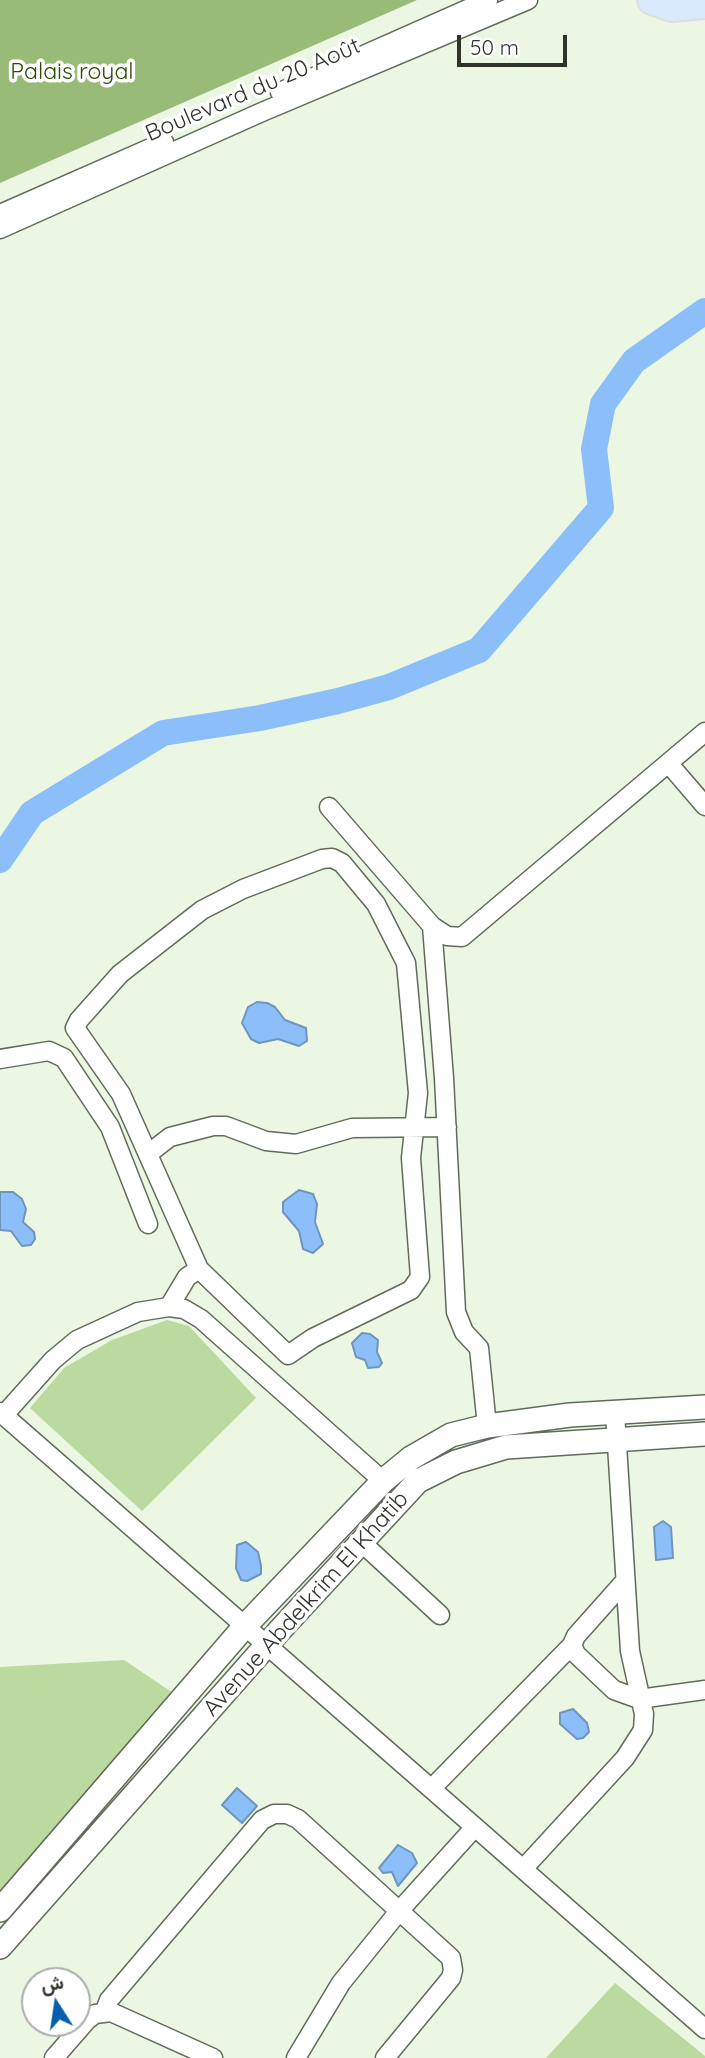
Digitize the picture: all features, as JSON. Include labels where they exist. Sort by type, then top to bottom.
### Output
[{"type":"main road","points":[[652,0],[672,8],[699,9]]},
{"type":"street","name":"Boulevard du 20 Août","points":[[0,214],[488,0]]},
{"type":"street","name":"Boulevard du 20 Août","points":[[0,229],[262,112],[528,0]]},
{"type":"street","points":[[328,807],[432,926],[447,936],[468,934],[705,732]]},
{"type":"street","points":[[669,764],[705,806]]},
{"type":"street","points":[[327,858],[342,863],[376,904],[404,956],[418,1093],[414,1127],[411,1158],[420,1277],[411,1290],[313,1338],[288,1354],[199,1269],[121,1094],[75,1032],[76,1023],[120,974],[202,910],[243,888],[327,858]]},
{"type":"street","points":[[432,926],[447,1127],[456,1312],[460,1325],[479,1348],[487,1426]]},
{"type":"street","points":[[0,1059],[49,1051],[64,1058],[110,1127],[148,1224]]},
{"type":"street","points":[[148,1154],[170,1137],[213,1126],[226,1126],[266,1141],[296,1144],[341,1129],[447,1127]]},
{"type":"street","points":[[169,1307],[187,1277],[199,1269]]},
{"type":"street","points":[[383,1481],[201,1319],[184,1309],[169,1307],[138,1312],[102,1326],[67,1346],[2,1414],[245,1626],[268,1643],[705,2029]]},
{"type":"street","name":"Avenue Abdelkrim El Khatib","points":[[0,1910],[245,1626],[383,1481],[431,1445],[451,1435],[487,1426],[705,1406]]},
{"type":"street","points":[[523,1869],[634,1746],[644,1723],[630,1651],[615,1413]]},
{"type":"street","name":"Avenue Abdelkrim El Khatib","points":[[0,1947],[268,1643],[418,1481],[456,1462],[506,1447],[705,1434]]},
{"type":"street","points":[[360,1541],[440,1615]]},
{"type":"street","points":[[432,1788],[572,1645],[576,1636],[625,1581]]},
{"type":"street","points":[[572,1645],[576,1654],[614,1690],[639,1699],[705,1690]]},
{"type":"street","points":[[104,2013],[109,2000],[262,1820],[274,1814],[287,1814],[298,1819],[450,1955],[453,1970],[451,1978],[385,2058]]},
{"type":"street","points":[[296,2058],[341,1983],[400,1910],[475,1827]]},
{"type":"street","points":[[54,2058],[87,2020],[104,2013],[121,2014],[213,2058]]},
{"type":"green space","name":"Palais royal","points":[[0,0],[417,0],[0,183]]},
{"type":"green space","points":[[167,1320],[189,1326],[256,1398],[142,1511],[30,1408],[64,1368],[112,1340]]},
{"type":"green space","points":[[124,1660],[176,1695],[0,1897],[0,1667]]},
{"type":"green space","points":[[615,1983],[705,2056],[705,2058],[546,2058]]},
{"type":"water","points":[[257,1002],[275,1007],[285,1020],[306,1028],[307,1041],[299,1046],[278,1039],[259,1043],[251,1039],[242,1023],[248,1007]]},
{"type":"water","points":[[299,1190],[313,1194],[317,1204],[315,1222],[323,1244],[313,1253],[303,1249],[299,1231],[283,1212],[283,1202]]},
{"type":"water","points":[[0,1192],[13,1192],[22,1199],[26,1209],[23,1222],[34,1232],[35,1239],[31,1245],[22,1246],[11,1231],[0,1230]]},
{"type":"water","points":[[362,1333],[370,1334],[378,1340],[377,1352],[382,1363],[379,1367],[368,1368],[365,1360],[356,1357],[352,1343]]},
{"type":"water","points":[[663,1521],[671,1527],[673,1558],[656,1560],[654,1527]]},
{"type":"water","points":[[246,1542],[258,1552],[261,1566],[261,1574],[247,1581],[241,1580],[236,1568],[237,1545]]},
{"type":"water","points":[[573,1709],[587,1723],[589,1732],[583,1738],[577,1739],[560,1724],[560,1713]]},
{"type":"water","points":[[237,1788],[257,1806],[242,1823],[222,1805]]},
{"type":"water","points":[[398,1845],[412,1853],[417,1863],[398,1886],[392,1872],[383,1873],[379,1868]]},
{"type":"waterway","points":[[0,860],[32,813],[163,733],[260,718],[338,701],[389,687],[479,650],[601,508],[594,449],[603,404],[634,361],[705,311]]}]
